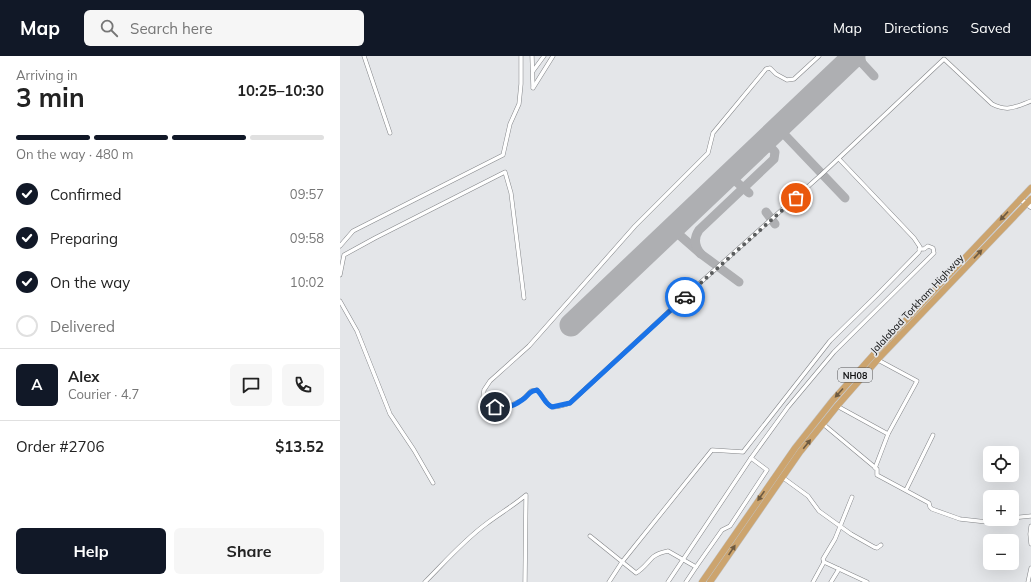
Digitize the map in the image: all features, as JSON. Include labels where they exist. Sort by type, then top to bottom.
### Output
[{"type":"highway","name":"NH08","points":[[702,582],[795,448],[833,400],[874,354],[1031,188]]},
{"type":"highway","name":"Jalalabad Torkham Highway","points":[[710,582],[800,452],[837,406],[878,360],[1028,206],[1031,198]]},
{"type":"street","points":[[364,56],[390,132]]},
{"type":"street","points":[[340,246],[353,231],[503,155],[510,124],[519,104],[521,56]]},
{"type":"street","points":[[532,56],[533,88],[553,56]]},
{"type":"street","points":[[532,71],[544,56]]},
{"type":"street","points":[[820,56],[794,79],[787,80],[776,74],[770,68],[766,69],[713,133],[708,153],[635,226],[529,346],[490,381],[484,390],[483,397],[488,404],[503,409],[522,400],[531,391],[537,390],[543,396],[546,404],[552,407],[570,403],[839,158],[944,59],[992,104],[1001,108],[1009,109],[1031,101]]},
{"type":"street","points":[[608,582],[622,562],[712,450],[743,452],[830,341],[919,252],[920,247],[914,238],[839,158]]},
{"type":"street","points":[[340,274],[344,255],[505,172],[511,193],[524,298]]},
{"type":"street","points":[[1020,199],[1028,206]]},
{"type":"street","points":[[668,582],[751,458],[788,407],[834,352],[934,253],[933,248],[928,246],[919,250]]},
{"type":"street","points":[[340,301],[357,331],[390,414],[414,450],[433,483]]},
{"type":"street","points":[[875,468],[888,434],[917,381],[878,360]]},
{"type":"street","points":[[837,406],[888,434]]},
{"type":"street","points":[[823,424],[877,469],[877,475],[929,504],[932,509],[960,519],[983,522]]},
{"type":"street","points":[[906,490],[933,435]]},
{"type":"street","points":[[686,582],[722,530],[730,526],[767,470],[751,458]]},
{"type":"street","points":[[782,477],[808,496],[819,511],[840,526],[874,547],[877,548],[881,545]]},
{"type":"street","points":[[425,582],[453,553],[486,524],[497,518],[526,496],[525,582]]},
{"type":"street","points":[[813,582],[824,562],[823,559],[829,550],[852,497]]},
{"type":"street","points":[[1019,517],[1031,516]]},
{"type":"street","points":[[1031,526],[1031,544]]},
{"type":"street","points":[[590,536],[636,573],[644,569],[653,557],[668,550],[696,567]]},
{"type":"street","points":[[824,562],[867,582]]},
{"type":"street","points":[[1028,582],[1031,568]]},
{"type":"street","points":[[831,582],[839,569]]},
{"type":"taxiway","points":[[860,56],[862,63],[874,76]]},
{"type":"taxiway","points":[[841,69],[853,62],[862,63]]},
{"type":"taxiway","points":[[785,122],[782,128],[783,133],[845,198]]},
{"type":"taxiway","points":[[772,133],[778,130],[783,133]]},
{"type":"taxiway","points":[[701,254],[697,249],[695,240],[699,230],[774,159],[775,152],[765,141]]},
{"type":"taxiway","points":[[733,171],[732,178],[749,193]]},
{"type":"taxiway","points":[[723,181],[728,178],[732,178]]},
{"type":"taxiway","points":[[766,212],[775,224]]},
{"type":"taxiway","points":[[675,226],[676,232],[701,254],[739,282]]},
{"type":"taxiway","points":[[667,234],[673,232],[677,233]]},
{"type":"runway","points":[[571,325],[854,56]]},
{"type":"way so far","points":[[685,297],[796,198]]},
{"type":"route","points":[[495,407],[503,409],[522,400],[531,391],[537,390],[543,396],[546,404],[552,407],[558,407],[570,403],[685,297]]}]
